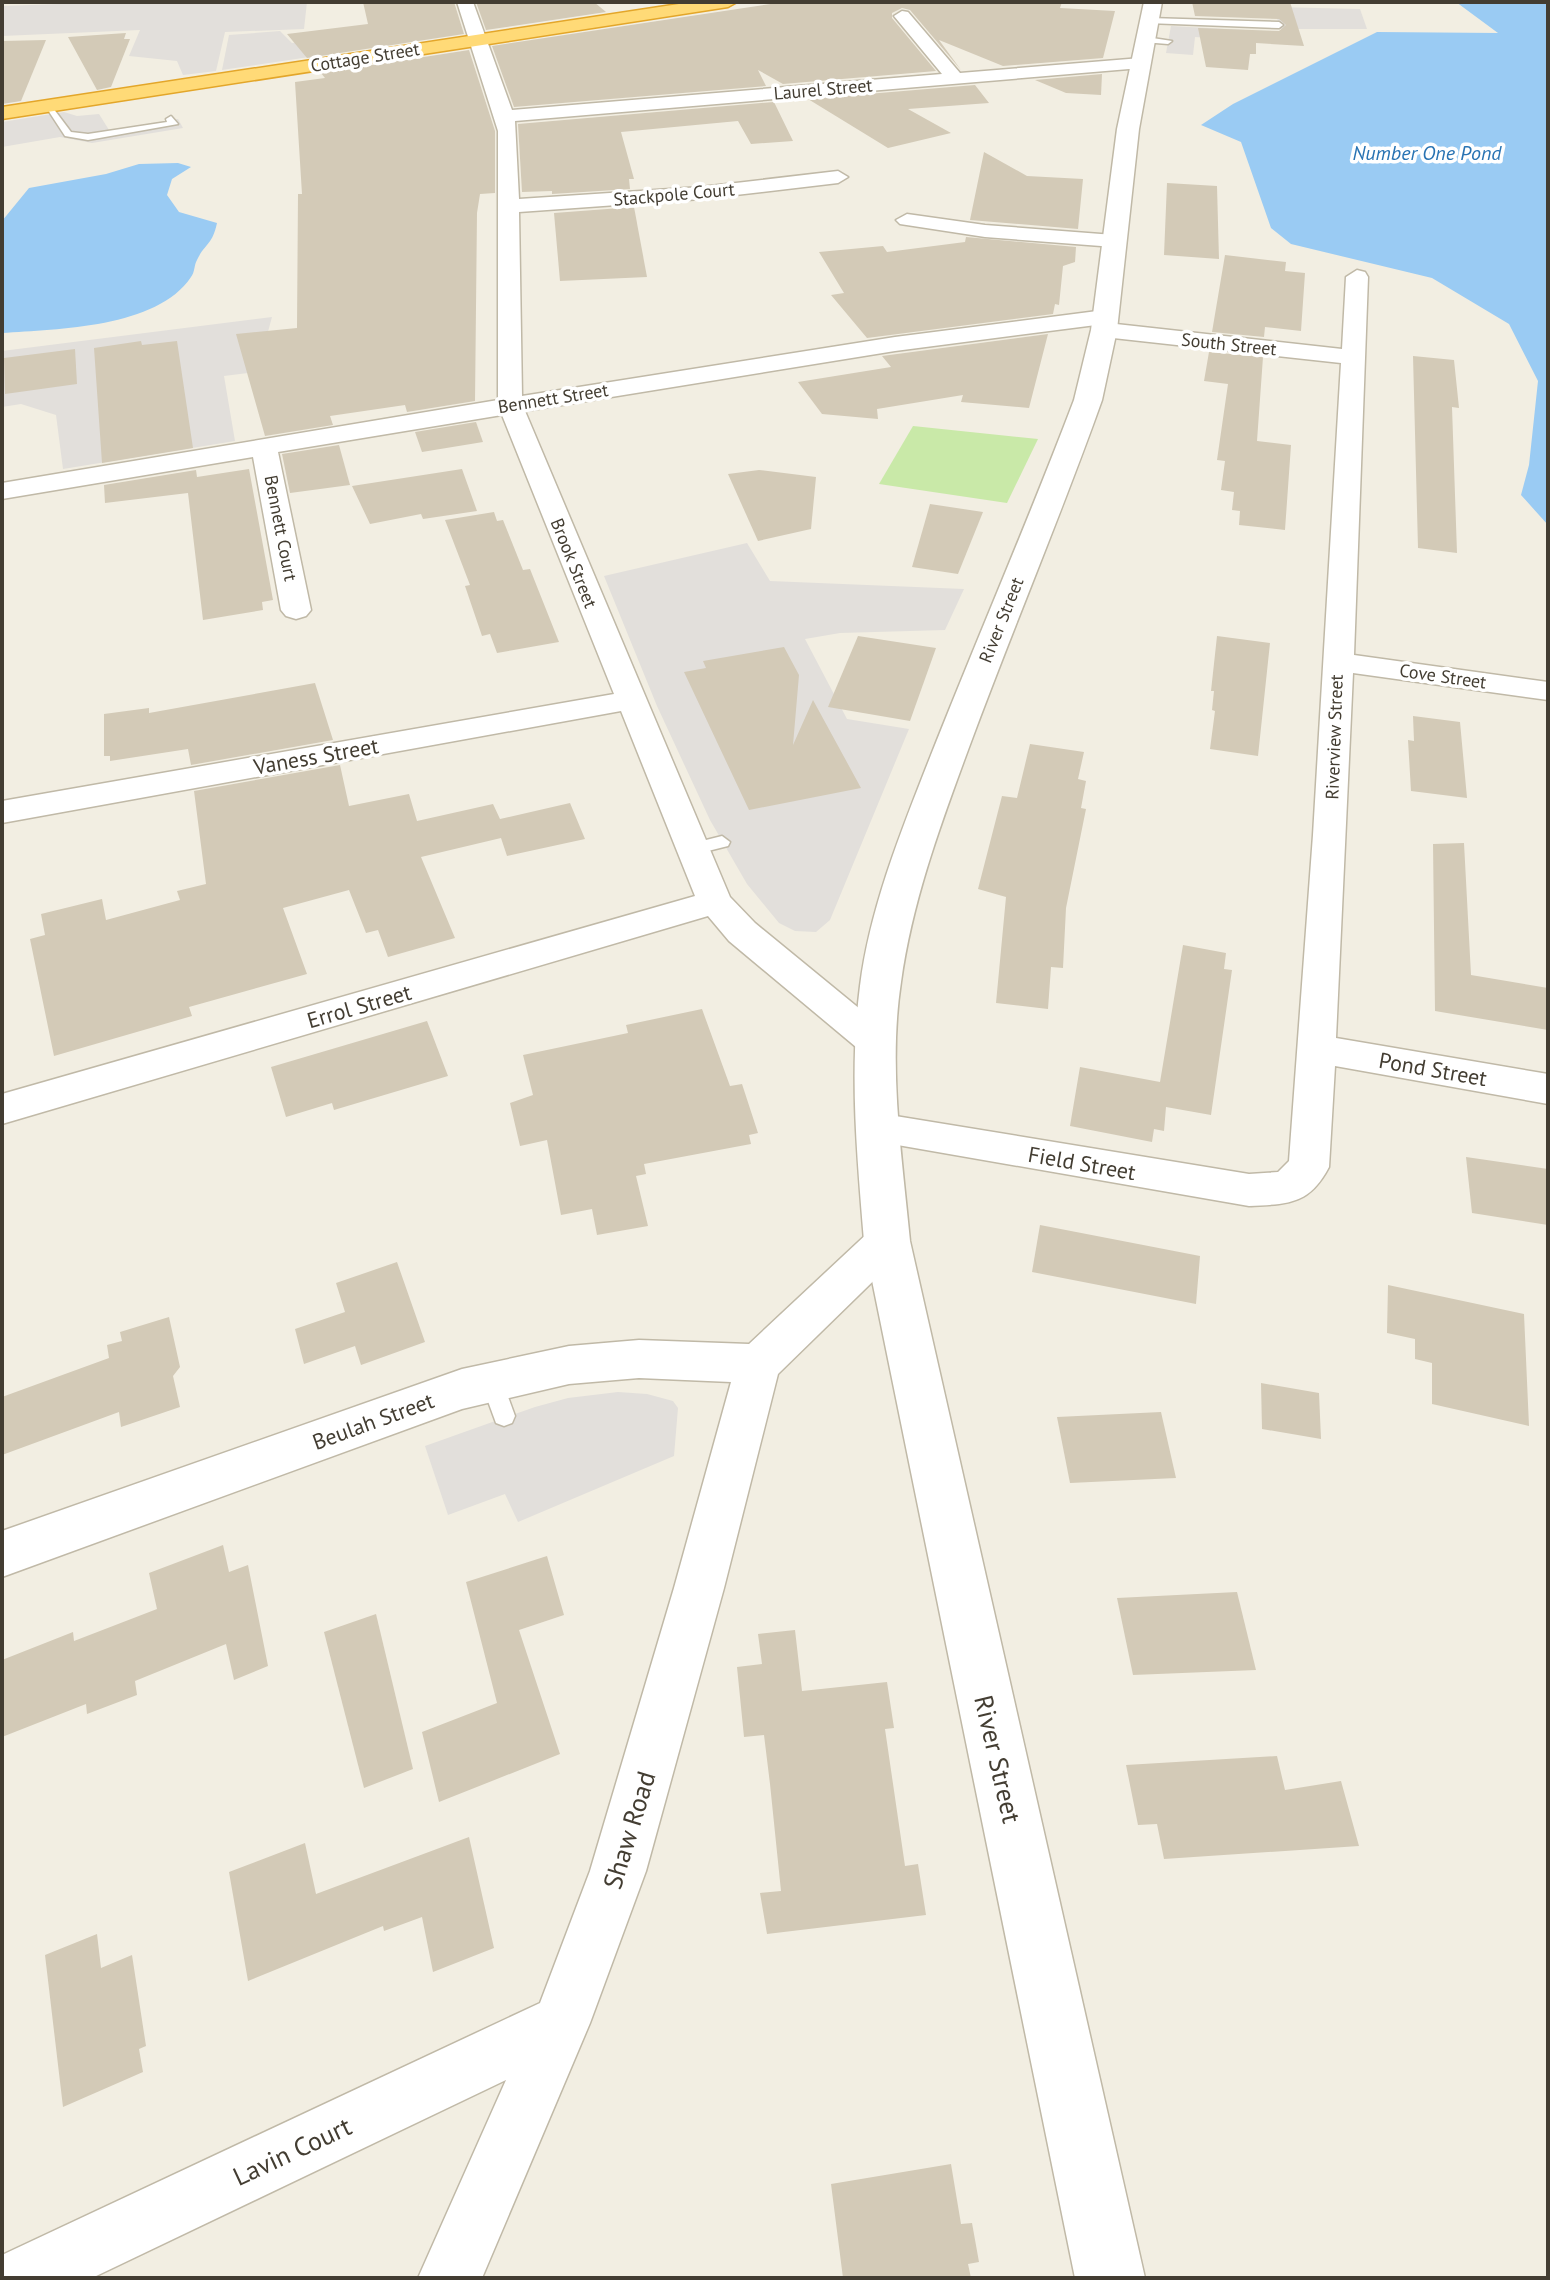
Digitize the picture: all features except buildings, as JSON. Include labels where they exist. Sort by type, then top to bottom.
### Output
[{"type":"highway","name":"Cottage Street","points":[[2,113],[203,77],[728,2]]},
{"type":"street","name":"Brook Street","points":[[465,2],[505,116],[509,206],[510,404],[715,902],[742,932],[875,1042]]},
{"type":"street","points":[[902,16],[955,78]]},
{"type":"street","name":"Laurel Street","points":[[505,116],[955,78],[1152,33]]},
{"type":"street","name":"River Street","points":[[1110,2278],[887,1241],[877,1128],[875,1042],[883,971],[908,869],[973,691],[1080,425],[1105,323],[1128,129],[1152,33]]},
{"type":"street","name":"Stackpole Court","points":[[509,206],[701,193],[838,177]]},
{"type":"street","points":[[907,220],[985,231],[1114,241]]},
{"type":"street","name":"Riverview Street","points":[[1288,1188],[1309,1167],[1318,1049],[1357,277]]},
{"type":"street","name":"Bennett Street","points":[[2,491],[90,470],[213,449],[264,446],[895,344],[1105,323]]},
{"type":"street","name":"South Street","points":[[1105,323],[1354,357]]},
{"type":"street","name":"Bennett Court","points":[[264,446],[296,610]]},
{"type":"street","name":"Cove Street","points":[[1337,662],[1548,691]]},
{"type":"street","name":"Vaness Street","points":[[2,812],[630,700]]},
{"type":"street","name":"Errol Street","points":[[2,1109],[715,902]]},
{"type":"street","name":"Pond Street","points":[[1318,1049],[1548,1089]]},
{"type":"street","name":"Field Street","points":[[877,1128],[1249,1190],[1288,1188]]},
{"type":"street","points":[[758,1364],[887,1241]]},
{"type":"street","name":"Beulah Street","points":[[2,1554],[462,1389],[498,1399],[569,1365],[639,1359],[758,1364]]},
{"type":"street","name":"Shaw Road","points":[[450,2278],[561,2023],[618,1871],[699,1588],[758,1364]]},
{"type":"street","name":"Lavin Court","points":[[23,2278],[561,2023]]},
{"type":"lane","points":[[1152,33],[1279,25]]},
{"type":"lane","points":[[47,106],[68,134],[88,137],[143,126],[173,124],[171,119]]},
{"type":"lane","points":[[692,849],[722,842]]},
{"type":"green space","points":[[913,426],[1038,439],[1007,503],[879,484]]},
{"type":"shaded area","points":[[115,2],[307,2],[304,29],[225,32],[216,71],[183,75],[177,61],[129,56],[140,30],[2,36],[2,6]]},
{"type":"shaded area","points":[[1274,7],[1360,9],[1367,29],[1280,29]]},
{"type":"shaded area","points":[[1171,26],[1264,31],[1263,42],[1195,37],[1193,55],[1166,53]]},
{"type":"shaded area","points":[[280,31],[292,43],[331,38],[343,52],[222,70],[229,35]]},
{"type":"shaded area","points":[[64,112],[77,116],[99,114],[109,130],[178,119],[183,128],[92,143],[60,137],[2,147],[2,122]]},
{"type":"shaded area","points":[[272,317],[257,372],[224,376],[235,441],[63,469],[56,415],[21,404],[2,407],[2,351]]},
{"type":"shaded area","points":[[747,543],[770,581],[964,589],[945,630],[840,633],[805,639],[847,719],[909,729],[830,920],[816,932],[795,931],[779,923],[747,884],[710,820],[657,706],[604,576]]},
{"type":"shaded area","points":[[618,1392],[647,1394],[673,1401],[678,1408],[674,1456],[518,1522],[505,1494],[448,1515],[425,1446],[535,1407],[568,1398]]},
{"type":"water","name":"Number One Pond","points":[[1456,2],[1548,2],[1548,525],[1521,495],[1529,465],[1538,381],[1509,324],[1432,278],[1291,244],[1271,228],[1241,142],[1201,125],[1233,104],[1377,32],[1498,33]]},
{"type":"water","points":[[178,163],[191,167],[172,179],[167,195],[179,212],[217,223],[192,275],[175,294],[155,307],[105,323],[2,333],[2,221],[29,188],[106,174],[139,164]]}]
